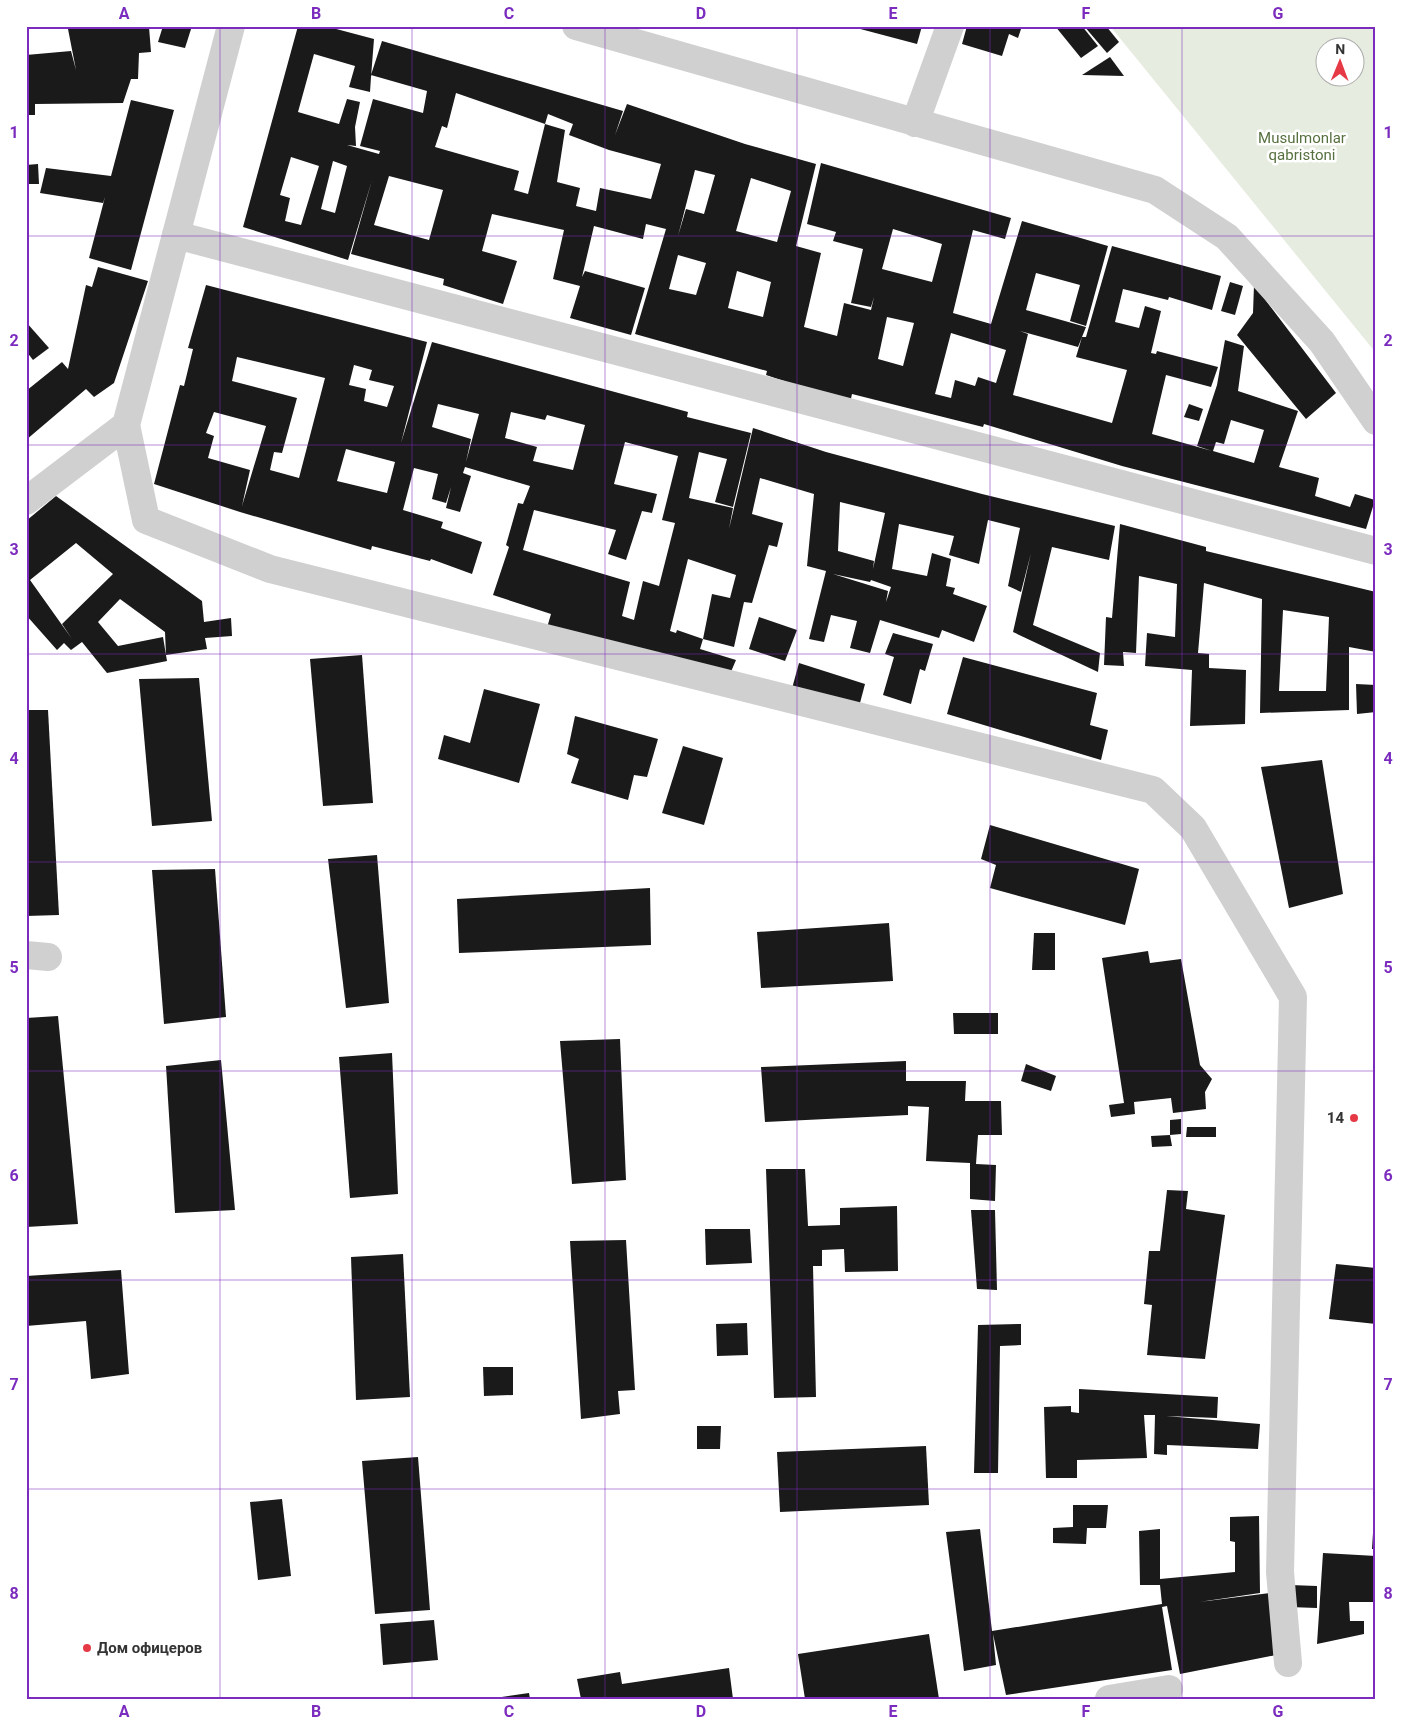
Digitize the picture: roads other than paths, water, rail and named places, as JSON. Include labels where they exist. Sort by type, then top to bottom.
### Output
[{"type":"street","points":[[231,26],[126,425],[146,520],[270,569],[1153,790],[1192,828],[1293,997],[1280,1572],[1288,1663]]},
{"type":"street","points":[[576,26],[1155,190],[1227,237],[1322,342],[1376,421]]},
{"type":"street","points":[[915,123],[950,26]]},
{"type":"street","points":[[176,235],[1376,551]]},
{"type":"street","points":[[26,501],[126,425]]},
{"type":"street","points":[[1109,1699],[1169,1688]]},
{"type":"place","name":"14","points":[[1354,1118]]},
{"type":"place","name":"Дом офицеров","points":[[87,1648]]},
{"type":"park label","name":"Musulmonlar qabristoni","points":[[1302,146]]}]
